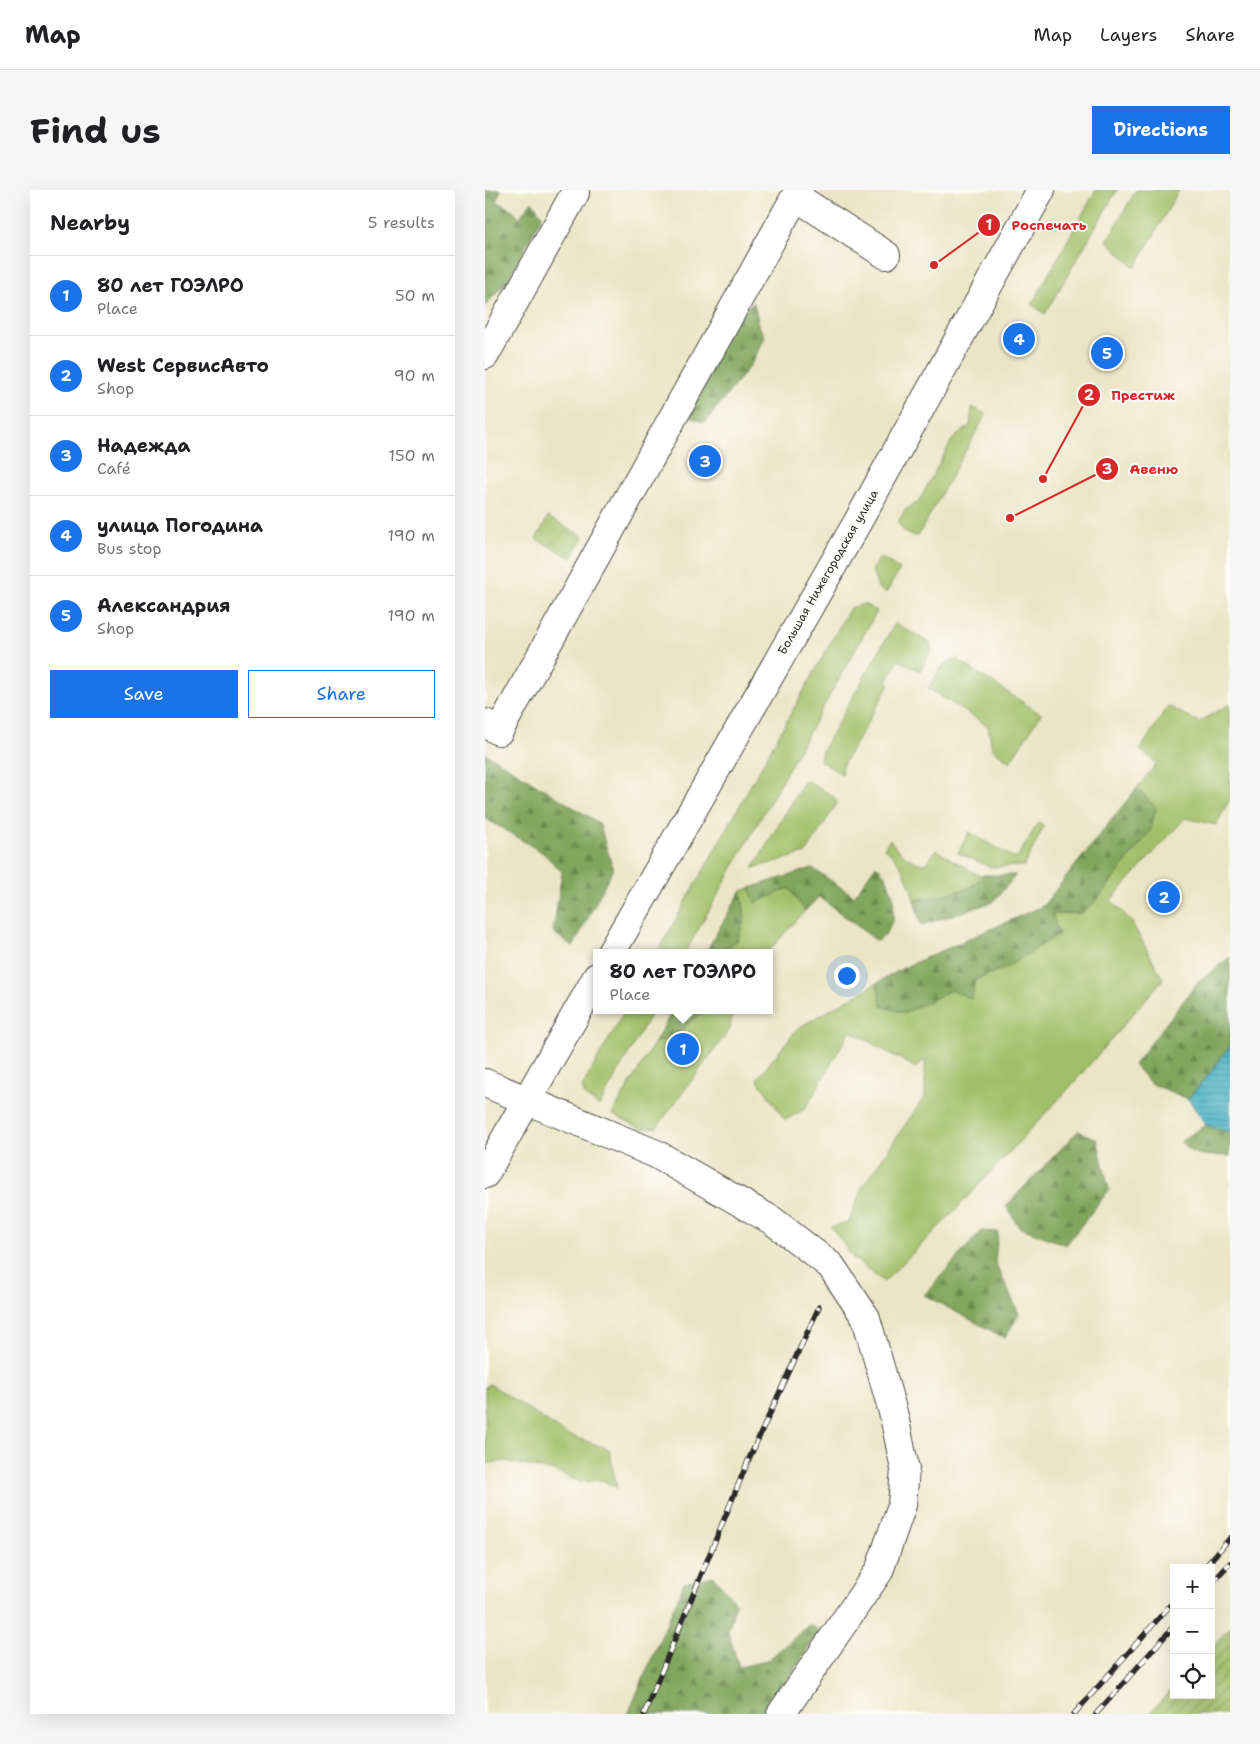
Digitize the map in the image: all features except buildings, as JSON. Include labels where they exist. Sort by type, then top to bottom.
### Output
[{"type":"main road","name":"Большая Нижегородская улица","points":[[613,949],[857,523],[1041,190]]},
{"type":"main road","points":[[485,354],[575,193]]},
{"type":"main road","points":[[485,723],[499,731],[797,193],[886,255]]},
{"type":"main road","points":[[485,1174],[593,984]]},
{"type":"main road","points":[[485,1083],[656,1154],[773,1221],[831,1266],[866,1318],[894,1416],[905,1468],[902,1505],[879,1571],[781,1714]]},
{"type":"green space","points":[[485,190],[501,190],[496,201],[514,211],[519,218],[532,201],[542,216],[509,278],[485,306]]},
{"type":"green space","points":[[1096,190],[1117,190],[1045,314],[1032,304]]},
{"type":"green space","points":[[1136,190],[1179,190],[1135,268],[1107,241]]},
{"type":"green space","points":[[754,303],[759,326],[765,337],[752,363],[705,423],[690,417],[685,411],[742,309]]},
{"type":"green space","points":[[972,407],[986,414],[918,536],[908,534],[898,522],[905,510],[919,501],[952,440],[970,425]]},
{"type":"green space","points":[[548,517],[584,537],[572,558],[536,539]]},
{"type":"green space","points":[[880,557],[900,569],[886,593],[878,588],[872,570]]},
{"type":"green space","points":[[864,604],[877,611],[687,949],[659,949],[850,608]]},
{"type":"green space","points":[[895,623],[930,643],[932,650],[920,671],[899,660],[887,681],[890,684],[841,768],[843,775],[820,761],[822,751]]},
{"type":"green space","points":[[956,659],[1041,714],[1010,762],[992,749],[988,726],[928,688],[944,664]]},
{"type":"green space","points":[[1230,704],[1230,799],[1216,825],[1185,818],[1111,900],[1131,921],[1163,979],[1072,1085],[949,1217],[884,1282],[853,1258],[831,1227],[849,1222],[861,1189],[925,1096],[925,1059],[916,1068],[850,1031],[805,1109],[785,1120],[757,1079],[798,1028],[877,983],[882,1006],[905,1013],[951,990],[1007,967],[1052,914],[1081,913],[1096,901],[1150,831],[1156,808],[1137,788],[1157,763],[1140,750],[1168,706],[1199,722]]},
{"type":"green space","points":[[485,753],[599,823],[613,869],[573,947],[553,932],[562,872],[543,853],[485,818]]},
{"type":"green space","points":[[805,780],[833,796],[837,803],[806,853],[753,868]]},
{"type":"green space","points":[[1137,788],[1156,808],[1150,831],[1096,901],[1081,913],[1052,914],[1059,934],[1007,967],[975,979],[972,999],[951,990],[905,1013],[882,1006],[877,983],[905,967],[1043,906]]},
{"type":"green space","points":[[1039,822],[1044,826],[1024,866],[990,867],[958,853],[969,832],[1016,859]]},
{"type":"green space","points":[[890,839],[896,848],[915,862],[926,864],[936,850],[979,875],[985,875],[969,888],[936,897],[914,900],[903,871],[896,860],[884,848]]},
{"type":"green space","points":[[876,865],[886,876],[894,899],[893,920],[885,935],[877,941],[819,897],[805,911],[789,888],[755,903],[750,888],[812,868],[854,896]]},
{"type":"green space","points":[[985,875],[1016,875],[993,902],[921,925],[914,900],[936,897],[969,888]]},
{"type":"green space","points":[[750,888],[755,903],[789,888],[805,911],[771,949],[723,949],[737,941],[745,917],[741,891]]},
{"type":"green space","points":[[741,891],[745,917],[736,941],[723,949],[707,949]]},
{"type":"green space","points":[[1230,957],[1230,1046],[1188,1099],[1150,1083],[1134,1065],[1198,982]]},
{"type":"green space","points":[[623,1014],[651,1014],[599,1106],[585,1096],[582,1087]]},
{"type":"green space","points":[[671,1014],[700,1014],[674,1038],[655,1042]]},
{"type":"green space","points":[[700,1014],[732,1014],[730,1029],[657,1127],[642,1129],[612,1114],[655,1042],[674,1038]]},
{"type":"green space","points":[[1206,1125],[1230,1133],[1230,1156],[1203,1155],[1190,1151],[1185,1147],[1181,1141]]},
{"type":"green space","points":[[1078,1131],[1097,1139],[1109,1190],[1066,1245],[1019,1227],[1006,1206]]},
{"type":"green space","points":[[981,1231],[998,1232],[995,1262],[1019,1314],[1005,1338],[924,1295]]},
{"type":"green space","points":[[490,1384],[566,1434],[609,1449],[617,1488],[602,1480],[580,1482],[554,1471],[504,1461],[485,1464],[485,1387]]},
{"type":"green space","points":[[713,1576],[736,1603],[728,1631],[739,1667],[767,1661],[809,1625],[820,1630],[762,1714],[628,1714],[684,1583]]},
{"type":"green space","points":[[1230,1627],[1230,1714],[1149,1714],[1170,1691],[1170,1699],[1215,1699],[1215,1643]]},
{"type":"water","points":[[1230,1046],[1230,1133],[1206,1125],[1188,1099]]},
{"type":"railway","points":[[644,1714],[748,1461],[819,1307]]},
{"type":"railway","points":[[1207,1564],[1230,1538]]},
{"type":"railway","points":[[1215,1580],[1230,1563]]},
{"type":"railway","points":[[1074,1714],[1170,1606]]},
{"type":"railway","points":[[1096,1714],[1170,1631]]},
{"type":"place","name":"Роспечать","points":[[934,265]]},
{"type":"place","name":"улица Погодина","points":[[1019,339]]},
{"type":"place","name":"Александрия","points":[[1107,353]]},
{"type":"place","name":"Надежда","points":[[705,461]]},
{"type":"place","name":"Престиж","points":[[1043,479]]},
{"type":"place","name":"Авеню","points":[[1010,518]]},
{"type":"place","name":"West СервисАвто","points":[[1164,897]]},
{"type":"place","name":"80 лет ГОЭЛРО","points":[[683,1049]]}]
